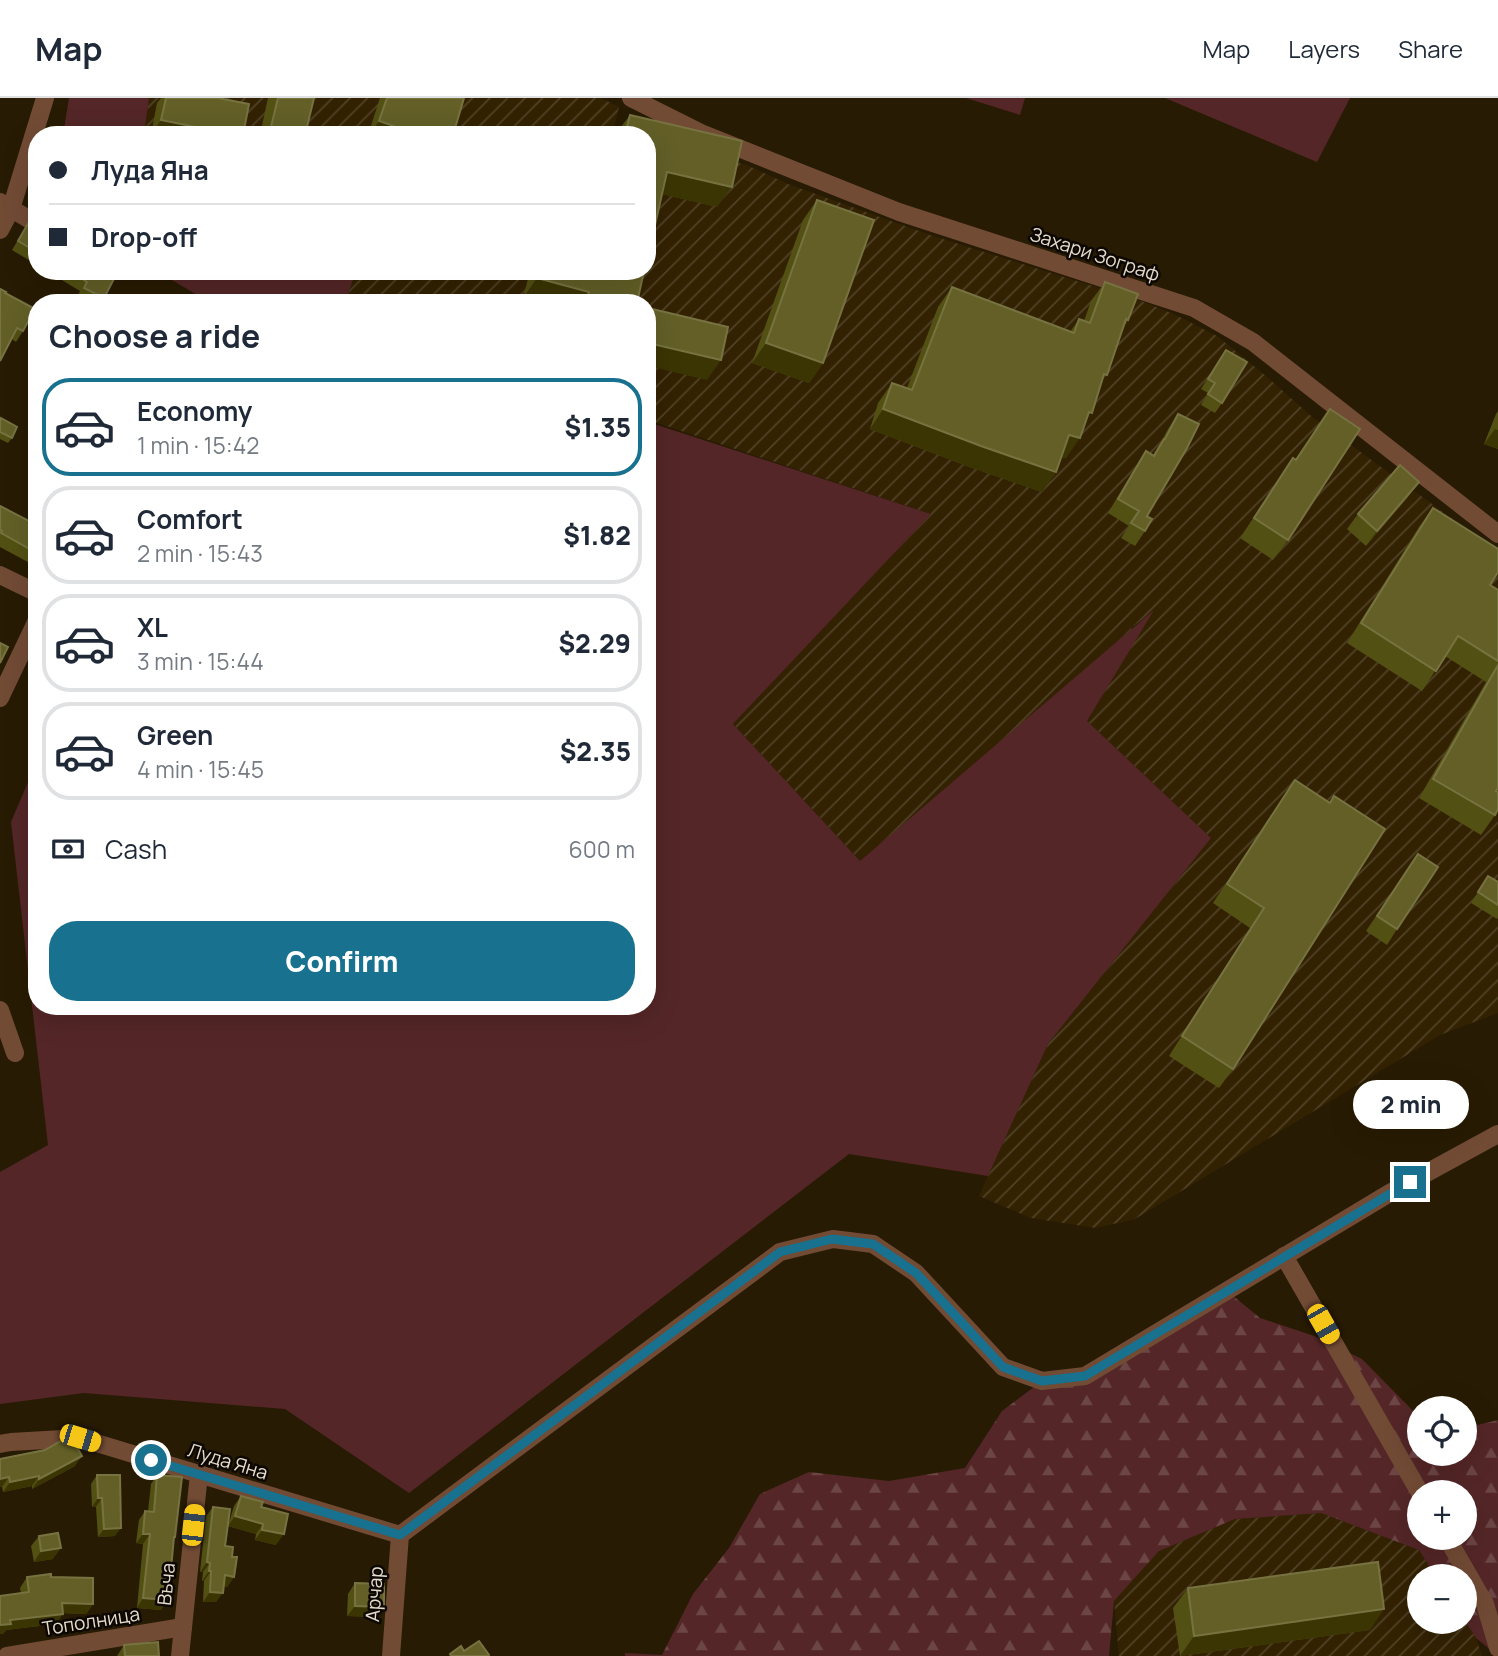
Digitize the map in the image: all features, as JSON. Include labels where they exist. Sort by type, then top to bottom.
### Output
[{"type":"street","points":[[35,126],[45,98]]},
{"type":"street","name":"Захари Зограф","points":[[631,98],[701,133],[899,212],[1194,308],[1253,342],[1498,534]]},
{"type":"street","points":[[0,230],[28,145]]},
{"type":"street","points":[[6,206],[28,219]]},
{"type":"street","points":[[0,575],[28,589]]},
{"type":"street","points":[[0,698],[28,639]]},
{"type":"street","points":[[0,1010],[15,1053]]},
{"type":"street","points":[[400,1535],[780,1252],[832,1239],[873,1244],[916,1273],[1003,1367],[1042,1381],[1085,1376],[1388,1194],[1498,1134]]},
{"type":"street","points":[[1283,1256],[1412,1480]]},
{"type":"street","name":"Луда Яна","points":[[0,1444],[80,1438],[400,1535]]},
{"type":"street","name":"Въча","points":[[180,1656],[199,1474]]},
{"type":"street","name":"Арчар","points":[[391,1656],[400,1535]]},
{"type":"street","points":[[1454,1550],[1485,1604],[1498,1648]]},
{"type":"street","name":"Тополница","points":[[7,1656],[183,1627]]},
{"type":"shaded area","points":[[149,98],[601,98],[619,107],[614,126],[145,126]]},
{"type":"shaded area","points":[[656,143],[747,165],[788,184],[933,236],[1141,301],[1217,336],[1311,416],[1498,552],[1498,1013],[1440,1035],[1135,1219],[1096,1228],[1031,1218],[979,1196],[1048,1044],[1211,838],[1087,721],[1152,612],[1131,628],[1133,632],[860,861],[733,724],[931,514],[656,423],[656,294],[348,294],[353,280],[656,280]]},
{"type":"shaded area","points":[[1321,1513],[1407,1545],[1407,1550],[1419,1550],[1428,1564],[1407,1564],[1407,1634],[1473,1634],[1482,1656],[1119,1656],[1114,1601],[1159,1551],[1235,1519]]},
{"type":"green space","points":[[69,98],[149,98],[145,126],[64,126]]},
{"type":"green space","points":[[966,98],[1025,98],[1020,115]]},
{"type":"green space","points":[[1165,98],[1350,98],[1317,162]]},
{"type":"green space","points":[[172,280],[353,280],[348,294],[195,294]]},
{"type":"green space","points":[[656,425],[931,514],[733,724],[860,861],[1154,610],[1087,721],[1211,838],[1048,1044],[988,1176],[849,1154],[409,1493],[285,1409],[84,1393],[0,1404],[0,1172],[48,1145],[33,1015],[656,1015]]},
{"type":"green space","points":[[28,782],[28,970],[11,822]]},
{"type":"green space","points":[[1226,1290],[1260,1318],[1314,1336],[1362,1359],[1407,1405],[1407,1466],[1477,1466],[1477,1425],[1498,1420],[1498,1656],[1473,1634],[1477,1634],[1477,1564],[1428,1564],[1419,1550],[1477,1550],[1477,1480],[1407,1480],[1407,1545],[1321,1513],[1235,1519],[1159,1551],[1114,1601],[1109,1656],[625,1656],[625,1653],[662,1655],[693,1594],[729,1548],[760,1494],[809,1472],[889,1481],[965,1468],[1002,1411],[1042,1381],[1085,1376]]},
{"type":"building","points":[[166,98],[218,98],[249,104],[245,126],[191,126],[161,120]]},
{"type":"building","points":[[278,98],[314,98],[307,126],[271,126]]},
{"type":"building","points":[[387,98],[464,98],[456,126],[393,126],[379,121]]},
{"type":"building","points":[[630,115],[742,141],[732,187],[667,172],[656,221],[656,126],[627,126]]},
{"type":"building","points":[[817,200],[874,220],[823,363],[766,343]]},
{"type":"building","points":[[28,224],[28,247],[18,241]]},
{"type":"building","points":[[84,280],[113,280],[106,294],[96,294],[84,288],[87,282]]},
{"type":"building","points":[[544,280],[642,280],[639,294],[589,292]]},
{"type":"building","points":[[1105,282],[1138,294],[1128,320],[1126,319],[1107,375],[1104,374],[1092,413],[1089,412],[1080,438],[1069,435],[1056,472],[883,409],[892,383],[912,390],[952,287],[1074,333],[1079,319],[1090,323]]},
{"type":"building","points":[[0,289],[28,305],[28,322],[23,331],[17,328],[0,361]]},
{"type":"building","points":[[656,310],[728,327],[721,360],[656,345]]},
{"type":"building","points":[[1226,350],[1247,362],[1222,403],[1208,394],[1215,383],[1208,379]]},
{"type":"building","points":[[1330,409],[1360,429],[1288,540],[1254,518],[1293,458],[1296,460]]},
{"type":"building","points":[[1178,414],[1199,424],[1146,516],[1152,519],[1145,531],[1131,523],[1139,511],[1118,499],[1146,451],[1154,456]]},
{"type":"building","points":[[1,418],[17,427],[12,438],[0,432]]},
{"type":"building","points":[[1400,465],[1419,482],[1377,531],[1358,514]]},
{"type":"building","points":[[0,506],[28,520],[28,548],[1,533]]},
{"type":"building","points":[[1433,508],[1498,549],[1498,572],[1490,585],[1498,590],[1498,661],[1458,636],[1436,671],[1361,623]]},
{"type":"building","points":[[0,643],[8,647],[0,663]]},
{"type":"building","points":[[1498,665],[1498,809],[1495,815],[1433,779]]},
{"type":"building","points":[[1295,780],[1330,803],[1334,796],[1385,829],[1233,1069],[1182,1036],[1264,908],[1227,884]]},
{"type":"building","points":[[1418,854],[1438,867],[1397,929],[1377,916]]},
{"type":"building","points":[[1488,876],[1498,882],[1498,905],[1478,892]]},
{"type":"building","points":[[73,1440],[82,1456],[39,1479],[39,1476],[10,1482],[9,1477],[0,1479],[0,1459],[45,1450],[61,1441]]},
{"type":"building","points":[[97,1475],[120,1475],[121,1528],[104,1529]]},
{"type":"building","points":[[157,1475],[182,1477],[168,1600],[143,1598],[150,1534],[143,1534],[145,1511],[154,1512]]},
{"type":"building","points":[[241,1496],[263,1502],[261,1507],[288,1514],[284,1534],[262,1530],[263,1524],[235,1516]]},
{"type":"building","points":[[213,1507],[230,1509],[225,1546],[233,1547],[232,1557],[237,1557],[234,1577],[225,1575],[223,1593],[210,1592],[211,1571],[210,1563],[207,1562]]},
{"type":"building","points":[[58,1533],[61,1548],[41,1551],[39,1536]]},
{"type":"building","points":[[1378,1562],[1384,1609],[1194,1636],[1188,1588]]},
{"type":"building","points":[[51,1574],[51,1577],[93,1578],[93,1604],[62,1603],[63,1614],[10,1620],[11,1624],[0,1625],[0,1596],[29,1592],[27,1577]]},
{"type":"building","points":[[355,1583],[384,1584],[384,1607],[355,1606]]},
{"type":"building","points":[[479,1641],[488,1656],[450,1654],[461,1646],[464,1651]]},
{"type":"building","points":[[158,1642],[159,1656],[125,1656],[124,1645]]},
{"type":"route","points":[[151,1460],[400,1535],[780,1252],[832,1239],[873,1244],[916,1273],[1003,1367],[1042,1381],[1085,1376],[1410,1182]]}]
